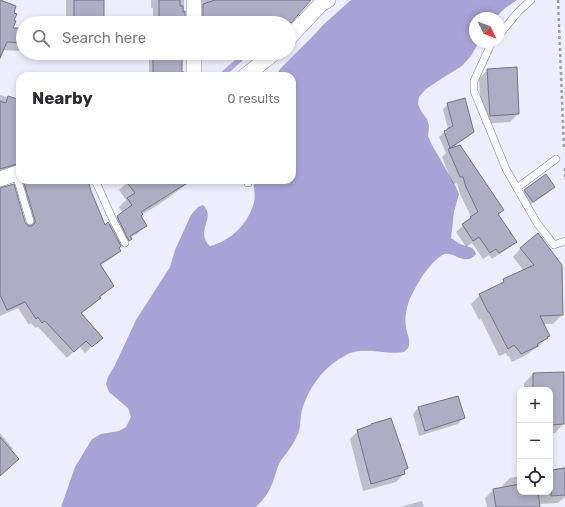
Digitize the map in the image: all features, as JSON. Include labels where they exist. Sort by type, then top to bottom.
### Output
[{"type":"street","points":[[194,0],[194,16]]},
{"type":"street","points":[[296,30],[321,2]]},
{"type":"street","points":[[194,60],[194,72]]},
{"type":"street","points":[[259,70],[268,60]]},
{"type":"street","points":[[0,179],[16,174]]},
{"type":"lane","points":[[505,28],[518,12],[531,0]]},
{"type":"lane","points":[[489,48],[474,81],[474,91],[506,169],[536,223],[554,245],[565,241]]},
{"type":"lane","points":[[517,188],[556,159]]},
{"type":"lane","points":[[21,184],[30,221]]},
{"type":"lane","points":[[96,184],[125,243]]},
{"type":"path","points":[[558,0],[564,155]]},
{"type":"path","points":[[564,163],[565,178]]},
{"type":"shaded area","points":[[351,0],[517,0],[501,12],[469,12],[469,48],[476,48],[471,56],[462,66],[426,89],[419,97],[418,104],[427,119],[429,126],[428,136],[459,194],[454,212],[451,238],[460,244],[472,248],[476,254],[472,258],[464,259],[445,254],[428,268],[409,300],[406,314],[406,329],[409,342],[408,347],[404,352],[390,353],[357,351],[339,359],[326,369],[316,381],[308,395],[301,413],[299,431],[295,440],[279,464],[269,491],[256,507],[61,507],[75,467],[92,439],[101,434],[119,431],[126,427],[131,417],[128,408],[109,392],[106,384],[108,377],[136,320],[170,267],[175,250],[191,215],[198,207],[203,205],[207,210],[208,215],[204,235],[210,246],[218,244],[238,230],[248,217],[255,199],[254,184],[296,184],[296,72],[278,72],[289,60],[296,60],[296,53]]},
{"type":"building","points":[[0,0],[16,6],[14,13],[17,14],[14,20],[16,21],[13,28],[16,28],[16,43],[7,42],[0,58]]},
{"type":"building","points":[[74,0],[104,0],[104,16],[74,16]]},
{"type":"building","points":[[159,0],[180,0],[180,6],[183,6],[183,12],[185,11],[185,16],[159,16]]},
{"type":"building","points":[[215,0],[311,0],[296,17],[296,16],[203,16],[203,4]]},
{"type":"building","points":[[153,60],[182,60],[182,72],[153,72]]},
{"type":"building","points":[[517,67],[519,114],[490,116],[487,69]]},
{"type":"building","points":[[8,96],[16,99],[16,164],[0,169],[0,101],[6,103]]},
{"type":"building","points":[[465,98],[474,132],[450,148],[444,131],[453,126],[447,103]]},
{"type":"building","points":[[460,145],[504,210],[498,214],[517,242],[499,253],[496,249],[490,253],[479,237],[473,241],[462,224],[478,212],[463,177],[460,177],[448,149]]},
{"type":"building","points":[[546,174],[555,187],[533,202],[524,190]]},
{"type":"building","points":[[14,184],[25,222],[28,226],[32,226],[35,223],[24,184],[89,184],[105,225],[108,222],[121,246],[119,248],[121,251],[100,264],[114,286],[81,313],[103,338],[92,347],[86,341],[74,352],[45,321],[42,323],[38,317],[36,319],[25,302],[7,310],[0,295],[0,188]]},
{"type":"building","points":[[128,184],[186,184],[141,212],[143,214],[141,216],[147,226],[130,236],[132,239],[129,241],[117,216],[132,205],[127,198],[135,193]]},
{"type":"building","points":[[538,233],[562,265],[563,315],[540,316],[550,336],[537,344],[538,346],[521,354],[514,345],[508,349],[479,294],[504,282],[503,279],[534,265],[520,248]]},
{"type":"building","points":[[564,372],[564,424],[553,425],[553,387],[533,387],[533,373]]},
{"type":"building","points":[[458,396],[465,418],[425,431],[418,407]]},
{"type":"building","points":[[391,418],[408,468],[404,470],[405,474],[371,484],[357,430]]},
{"type":"building","points":[[0,437],[19,459],[0,476]]},
{"type":"building","points":[[565,468],[565,495],[551,496],[553,495],[553,470]]},
{"type":"building","points":[[517,485],[517,495],[538,495],[540,507],[496,507],[493,489]]},
{"type":"waterway","points":[[226,72],[239,60]]}]
